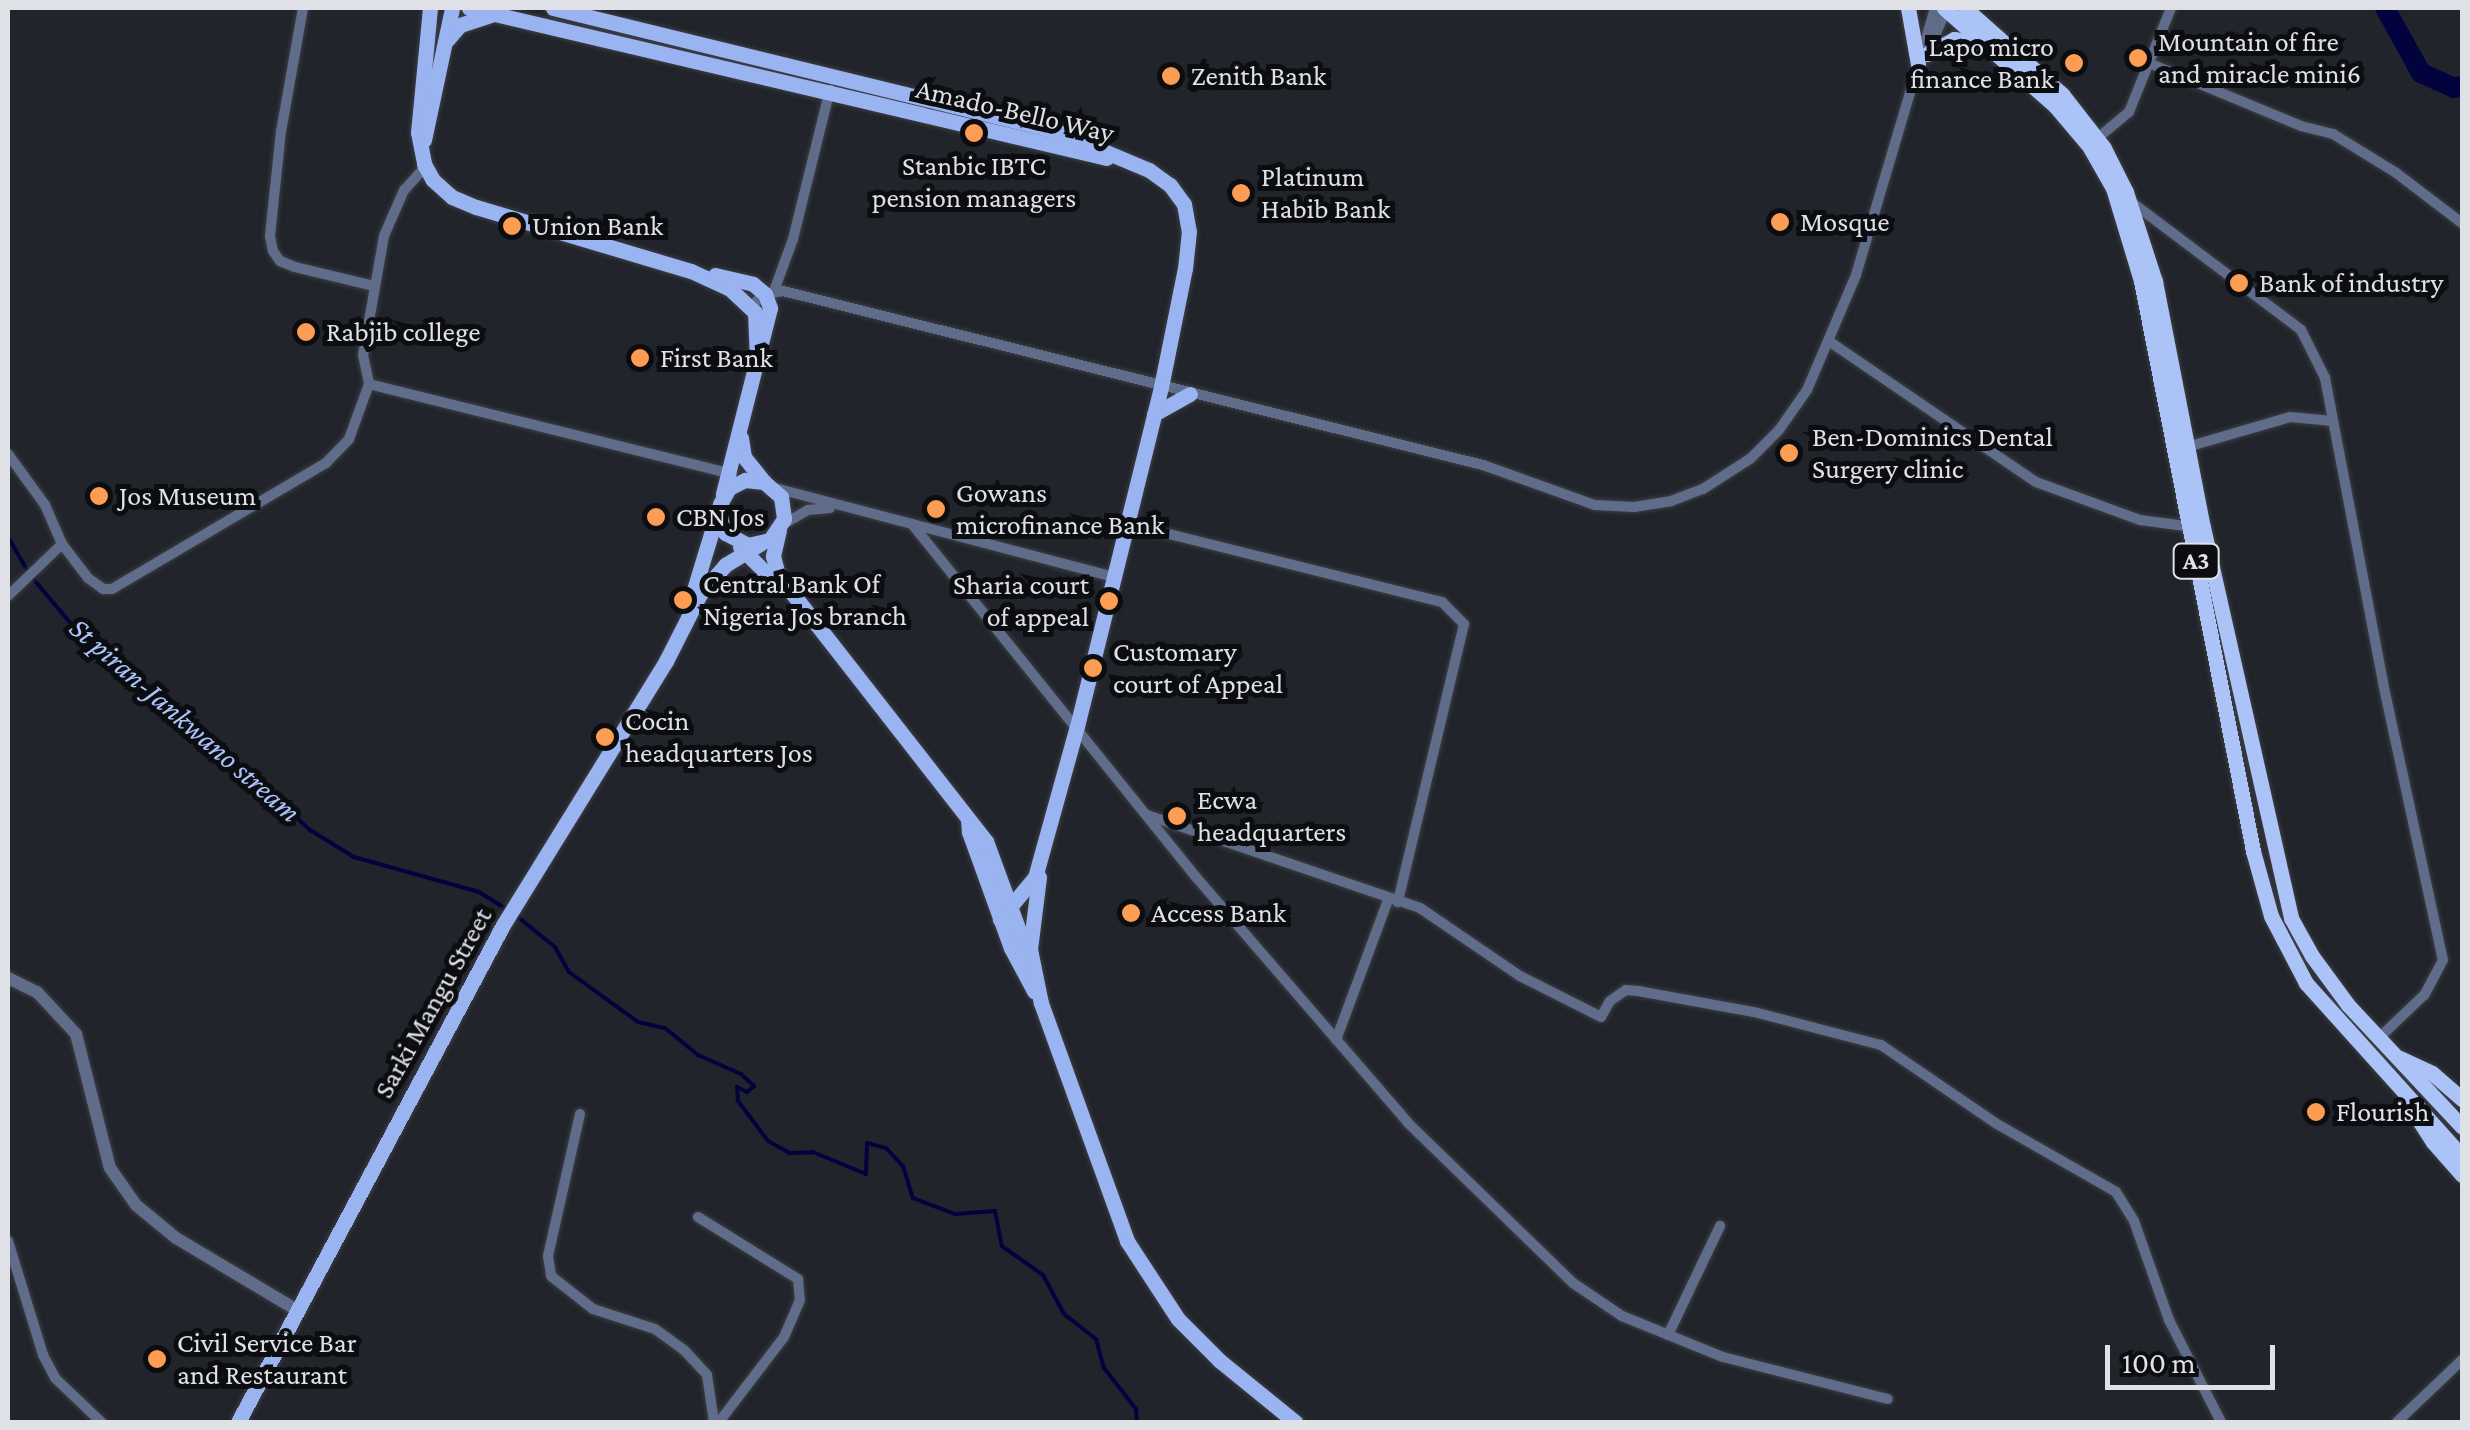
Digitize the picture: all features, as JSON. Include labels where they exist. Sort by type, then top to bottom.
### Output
[{"type":"highway","points":[[1908,8],[1923,59],[1959,38],[1977,41],[2001,55]]},
{"type":"highway","name":"A3","points":[[1943,8],[2001,55],[2093,142],[2129,230],[2291,918],[2330,982],[2378,1040],[2457,1121]]},
{"type":"highway","name":"A3","points":[[1965,8],[2045,76],[2129,200],[2155,282],[2188,448],[2196,527],[2253,852],[2279,936],[2306,982],[2462,1156]]},
{"type":"highway","points":[[2391,1054],[2432,1073],[2462,1099]]},
{"type":"highway","points":[[2406,1095],[2421,1127],[2462,1174]]},
{"type":"main road","points":[[414,8],[426,40]]},
{"type":"main road","points":[[430,8],[418,106],[423,160],[440,188],[463,202],[691,271],[746,281],[769,292],[769,318],[687,617]]},
{"type":"main road","points":[[423,160],[452,8]]},
{"type":"main road","name":"Amado-Bello Way","points":[[469,8],[1136,165]]},
{"type":"main road","name":"Amado-Bello Way","points":[[553,8],[1056,131],[1136,165]]},
{"type":"main road","points":[[445,44],[460,25],[498,15]]},
{"type":"main road","points":[[1041,1003],[1030,932],[1045,850],[1161,387],[1185,268],[1188,216],[1170,185],[1136,165]]},
{"type":"main road","points":[[691,271],[730,289],[751,306],[756,320],[757,359]]},
{"type":"main road","points":[[1154,414],[1190,394]]},
{"type":"main road","points":[[740,429],[744,457],[784,508],[774,564],[793,598]]},
{"type":"main road","points":[[764,483],[733,484],[720,504],[722,528],[746,546],[793,598],[986,841],[1006,912],[1114,1214],[1143,1271],[1200,1342],[1295,1422]]},
{"type":"main road","points":[[687,617],[711,578],[746,546],[781,527]]},
{"type":"main road","name":"Sarki Mangu Street","points":[[238,1422],[503,925],[666,660],[687,617]]},
{"type":"main road","points":[[1006,912],[1030,886],[1045,850]]},
{"type":"main road","points":[[1006,912],[1035,977]]},
{"type":"street","points":[[304,8],[281,132],[270,236],[273,251],[280,261],[296,267],[374,286]]},
{"type":"street","points":[[769,292],[1483,465],[1595,506],[1634,507],[1686,496],[1750,459],[1794,411],[1830,342],[1856,275],[1911,92],[1943,8]]},
{"type":"street","points":[[2093,142],[2129,112],[2171,8]]},
{"type":"street","points":[[2149,63],[2302,126],[2332,134],[2396,172],[2462,223]]},
{"type":"street","points":[[751,306],[769,292],[793,239],[834,76]]},
{"type":"street","points":[[8,454],[44,505],[62,544],[95,585],[112,589],[326,463],[349,439],[370,384],[363,355],[374,286],[392,214],[423,160]]},
{"type":"street","points":[[2129,200],[2301,330],[2322,365],[2444,960],[2424,995],[2378,1040]]},
{"type":"street","points":[[1830,342],[2036,482],[2104,509],[2196,527]]},
{"type":"street","points":[[370,384],[728,473],[836,508],[1111,576]]},
{"type":"street","points":[[2188,448],[2290,417],[2333,421]]},
{"type":"street","points":[[781,527],[808,510],[836,508]]},
{"type":"street","points":[[1125,523],[1442,602],[1464,624],[1393,901],[1336,1040]]},
{"type":"street","points":[[912,524],[1146,815],[1336,1040],[1430,1146],[1573,1283],[1622,1316],[1722,1357],[1888,1399]]},
{"type":"street","points":[[8,596],[62,544]]},
{"type":"street","points":[[1146,815],[1420,908],[1520,976],[1601,1016],[1610,1002],[1626,990],[1638,991],[1754,1012],[1882,1046],[1997,1124],[2090,1174],[2127,1205],[2169,1320],[2222,1422]]},
{"type":"street","points":[[8,978],[37,992],[76,1034],[110,1168],[136,1205],[176,1238],[298,1310]]},
{"type":"street","points":[[580,1114],[548,1256],[550,1276],[593,1308],[656,1328],[684,1350],[707,1375],[717,1422]]},
{"type":"street","points":[[698,1217],[798,1278],[800,1300],[784,1337],[717,1422]]},
{"type":"street","points":[[1668,1335],[1720,1226]]},
{"type":"street","points":[[8,1240],[42,1355],[70,1396],[102,1422]]},
{"type":"street","points":[[2397,1422],[2462,1360]]},
{"type":"waterway","points":[[2385,8],[2421,73],[2454,88],[2462,86]]},
{"type":"waterway","name":"St piran-Jankwano stream","points":[[8,537],[30,575],[78,632],[106,644],[185,727],[233,759],[310,830],[354,857],[479,892],[506,909]]},
{"type":"waterway","name":"St piran-Jankwano stream","points":[[514,914],[555,947],[569,972],[638,1022],[665,1028],[698,1055],[741,1074],[754,1086],[747,1092],[737,1087],[738,1101],[768,1141],[790,1153],[813,1152],[866,1174],[867,1143],[886,1148],[903,1166],[913,1198],[955,1214],[995,1211],[1002,1246],[1043,1275],[1064,1314],[1096,1339],[1104,1368],[1136,1409],[1137,1422]]},
{"type":"place","name":"Mountain of fire and miracle mini6","points":[[2138,58]]},
{"type":"place","name":"Lapo micro finance Bank","points":[[2074,63]]},
{"type":"place","name":"Zenith Bank","points":[[1171,76]]},
{"type":"place","name":"Stanbic IBTC pension managers","points":[[974,133]]},
{"type":"place","name":"Platinum Habib Bank","points":[[1241,193]]},
{"type":"place","name":"Mosque","points":[[1780,222]]},
{"type":"place","name":"Union Bank","points":[[512,226]]},
{"type":"place","name":"Bank of industry","points":[[2239,283]]},
{"type":"place","name":"Rabjib college","points":[[306,332]]},
{"type":"place","name":"First Bank","points":[[640,358]]},
{"type":"place","name":"Ben-Dominics Dental Surgery clinic","points":[[1789,453]]},
{"type":"place","name":"Jos Museum","points":[[99,496]]},
{"type":"place","name":"Gowans microfinance Bank","points":[[936,509]]},
{"type":"place","name":"CBN Jos","points":[[656,517]]},
{"type":"place","name":"Central Bank Of Nigeria Jos branch","points":[[683,600]]},
{"type":"place","name":"Sharia court of appeal","points":[[1109,601]]},
{"type":"place","name":"Customary court of Appeal","points":[[1093,668]]},
{"type":"place","name":"Cocin headquarters Jos","points":[[605,737]]},
{"type":"place","name":"Ecwa headquarters","points":[[1177,816]]},
{"type":"place","name":"Access Bank","points":[[1131,913]]},
{"type":"place","name":"Flourish","points":[[2316,1112]]},
{"type":"place","name":"Civil Service Bar and Restaurant","points":[[157,1359]]}]
